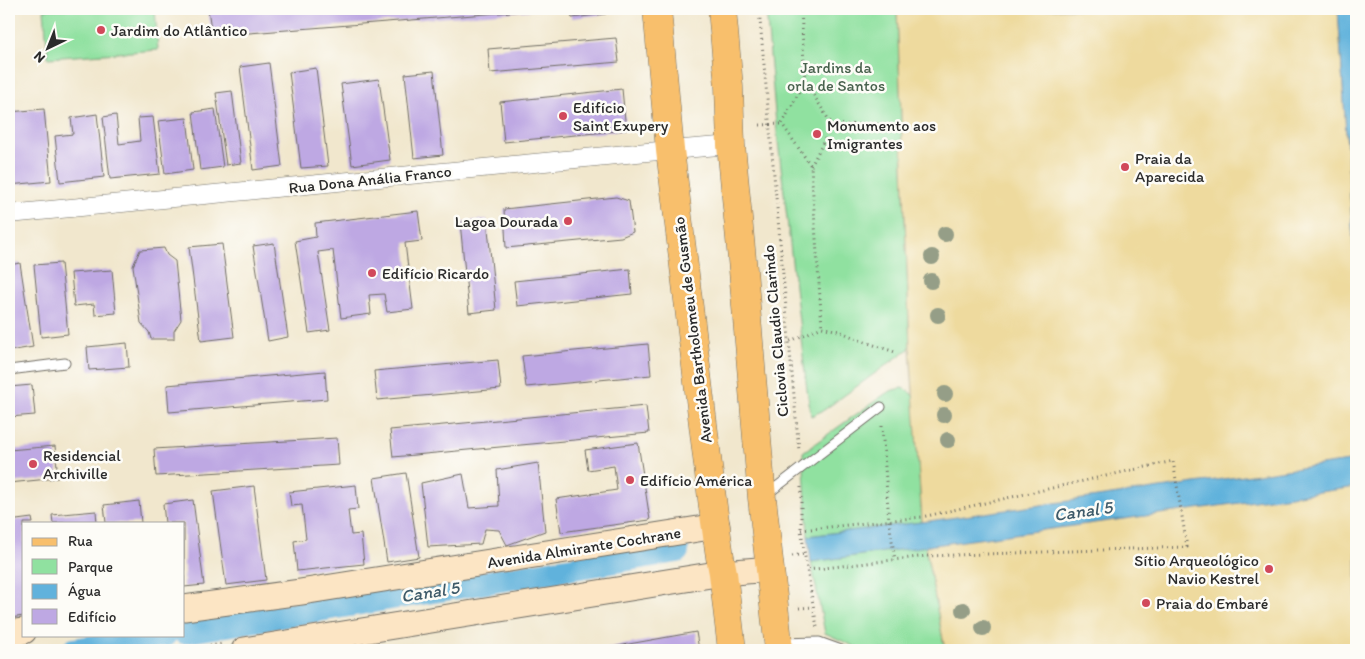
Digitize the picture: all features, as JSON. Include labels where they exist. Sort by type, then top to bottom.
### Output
[{"type":"main road","name":"Avenida Bartholomeu de Gusmão","points":[[657,9],[670,150],[732,650]]},
{"type":"main road","points":[[722,9],[762,498],[778,647]]},
{"type":"main road","name":"Avenida Almirante Cochrane","points":[[185,608],[301,592],[717,526]]},
{"type":"main road","points":[[244,650],[724,574],[770,569]]},
{"type":"main road","points":[[9,633],[22,631]]},
{"type":"street","name":"Rua Dona Anália Franco","points":[[9,214],[732,145]]},
{"type":"lane","points":[[9,370],[65,364]]},
{"type":"lane","points":[[762,498],[881,407]]},
{"type":"lane","points":[[778,647],[819,642],[841,650]]},
{"type":"path","name":"Ciclovia Claudio Clarindo","points":[[759,9],[801,468],[802,530],[806,570],[819,642]]},
{"type":"path","points":[[800,9],[805,81],[832,126]]},
{"type":"path","points":[[782,124],[805,81]]},
{"type":"path","points":[[760,125],[782,124]]},
{"type":"path","points":[[782,124],[810,166],[822,327]]},
{"type":"path","points":[[832,126],[888,124]]},
{"type":"path","points":[[810,166],[832,126]]},
{"type":"path","points":[[781,345],[822,327],[839,331],[895,352]]},
{"type":"path","points":[[881,407],[889,520],[895,560]]},
{"type":"path","points":[[802,530],[922,517],[1173,461],[1187,547],[927,556],[806,570]]},
{"type":"green space","name":"Jardim do Atlântico","points":[[155,9],[158,50],[48,58],[44,10]]},
{"type":"green space","name":"Jardins da orla de Santos","points":[[766,9],[897,9],[910,348],[824,410],[811,416],[776,124]]},
{"type":"green space","points":[[902,388],[909,391],[914,397],[922,522],[808,536],[803,452],[885,394]]},
{"type":"green space","points":[[925,546],[945,650],[862,650],[825,633],[811,562]]},
{"type":"sand","name":"Praia da Aparecida","points":[[897,9],[1338,9],[1356,287],[1356,650],[945,650],[923,534],[910,348]]},
{"type":"water","points":[[1338,9],[1356,9],[1356,287]]},
{"type":"water","points":[[1356,460],[1356,487],[811,562],[808,536],[922,522]]},
{"type":"building","name":"Jardim do Atlântico","points":[[208,9],[536,9],[536,10],[212,36]]},
{"type":"building","points":[[568,9],[606,9],[606,14],[572,18]]},
{"type":"building","points":[[616,38],[619,62],[490,73],[488,49]]},
{"type":"building","points":[[269,63],[282,166],[253,170],[240,67]]},
{"type":"building","points":[[316,68],[328,166],[301,168],[289,72]]},
{"type":"building","points":[[434,71],[443,155],[414,158],[405,74]]},
{"type":"building","points":[[379,79],[390,160],[352,165],[341,84]]},
{"type":"building","name":"Edifício Saint Exupery","points":[[622,89],[626,130],[504,142],[500,102]]},
{"type":"building","points":[[232,91],[241,163],[226,165],[216,93]]},
{"type":"building","points":[[44,109],[51,181],[9,185],[9,112]]},
{"type":"building","points":[[215,109],[223,167],[200,170],[193,112]]},
{"type":"building","points":[[97,114],[104,177],[60,182],[55,136],[73,134],[71,118]]},
{"type":"building","points":[[116,115],[119,144],[140,141],[138,118],[153,117],[160,174],[110,179],[103,117]]},
{"type":"building","points":[[187,118],[193,170],[165,174],[158,121]]},
{"type":"building","name":"Lagoa Dourada","points":[[616,197],[629,201],[633,232],[621,237],[506,248],[504,209]]},
{"type":"building","name":"Edifício Ricardo","points":[[418,211],[422,241],[405,243],[413,309],[387,312],[384,294],[369,295],[371,314],[341,318],[333,250],[318,252],[330,330],[309,333],[295,241],[316,237],[315,223]]},
{"type":"building","points":[[487,219],[496,310],[469,313],[460,222]]},
{"type":"building","points":[[274,243],[288,337],[268,341],[253,246]]},
{"type":"building","points":[[222,244],[234,337],[201,341],[189,247]]},
{"type":"building","points":[[164,248],[167,255],[175,261],[181,320],[174,331],[174,339],[151,339],[149,332],[141,323],[133,266],[140,250]]},
{"type":"building","points":[[20,263],[33,347],[9,351],[9,265]]},
{"type":"building","points":[[61,263],[68,334],[41,337],[34,265]]},
{"type":"building","points":[[630,269],[632,294],[517,306],[514,281]]},
{"type":"building","points":[[112,270],[116,313],[95,315],[94,304],[74,306],[71,273]]},
{"type":"building","points":[[127,343],[129,367],[89,370],[87,347]]},
{"type":"building","points":[[648,344],[651,375],[526,387],[522,356]]},
{"type":"building","points":[[498,360],[501,389],[377,400],[374,371]]},
{"type":"building","points":[[325,371],[327,399],[169,412],[167,385]]},
{"type":"building","points":[[32,385],[35,415],[9,417],[9,387]]},
{"type":"building","points":[[646,406],[649,433],[393,457],[390,430]]},
{"type":"building","points":[[337,438],[339,465],[156,476],[154,449]]},
{"type":"building","name":"Edifício América","points":[[638,443],[650,520],[561,532],[556,499],[617,490],[614,466],[588,470],[585,450]]},
{"type":"building","name":"Residencial Archiville","points":[[55,446],[58,478],[9,483],[9,450]]},
{"type":"building","points":[[538,463],[545,531],[507,545],[499,530],[485,529],[481,544],[428,547],[421,483],[463,474],[469,508],[499,506],[497,470]]},
{"type":"building","points":[[406,473],[419,557],[387,562],[374,478]]},
{"type":"building","points":[[356,485],[358,509],[348,510],[351,535],[361,534],[364,564],[297,571],[294,541],[306,539],[302,505],[291,506],[289,492]]},
{"type":"building","points":[[254,486],[266,580],[226,585],[213,491]]},
{"type":"building","points":[[193,500],[204,585],[185,587],[185,522],[165,522],[163,504]]},
{"type":"building","points":[[139,501],[141,522],[106,522],[104,505]]},
{"type":"building","points":[[96,511],[97,522],[53,522],[52,515]]},
{"type":"building","points":[[32,518],[33,522],[22,522],[22,616],[9,618],[9,521]]},
{"type":"building","points":[[696,632],[699,650],[601,650],[601,649]]},
{"type":"waterway","name":"Canal 5","points":[[185,632],[677,551]]},
{"type":"waterway","name":"Canal 5","points":[[74,650],[159,636]]},
{"type":"place","name":"Jardim do Atlântico","points":[[101,30]]},
{"type":"place","name":"Edifício Saint Exupery","points":[[563,116]]},
{"type":"place","name":"Monumento aos Imigrantes","points":[[817,134]]},
{"type":"place","name":"Praia da Aparecida","points":[[1125,167]]},
{"type":"place","name":"Lagoa Dourada","points":[[568,221]]},
{"type":"place","name":"Edifício Ricardo","points":[[372,273]]},
{"type":"place","name":"Residencial Archiville","points":[[33,464]]},
{"type":"place","name":"Edifício América","points":[[630,480]]},
{"type":"place","name":"Sítio Arqueológico Navio Kestrel","points":[[1269,569]]},
{"type":"place","name":"Praia do Embaré","points":[[1146,603]]}]
